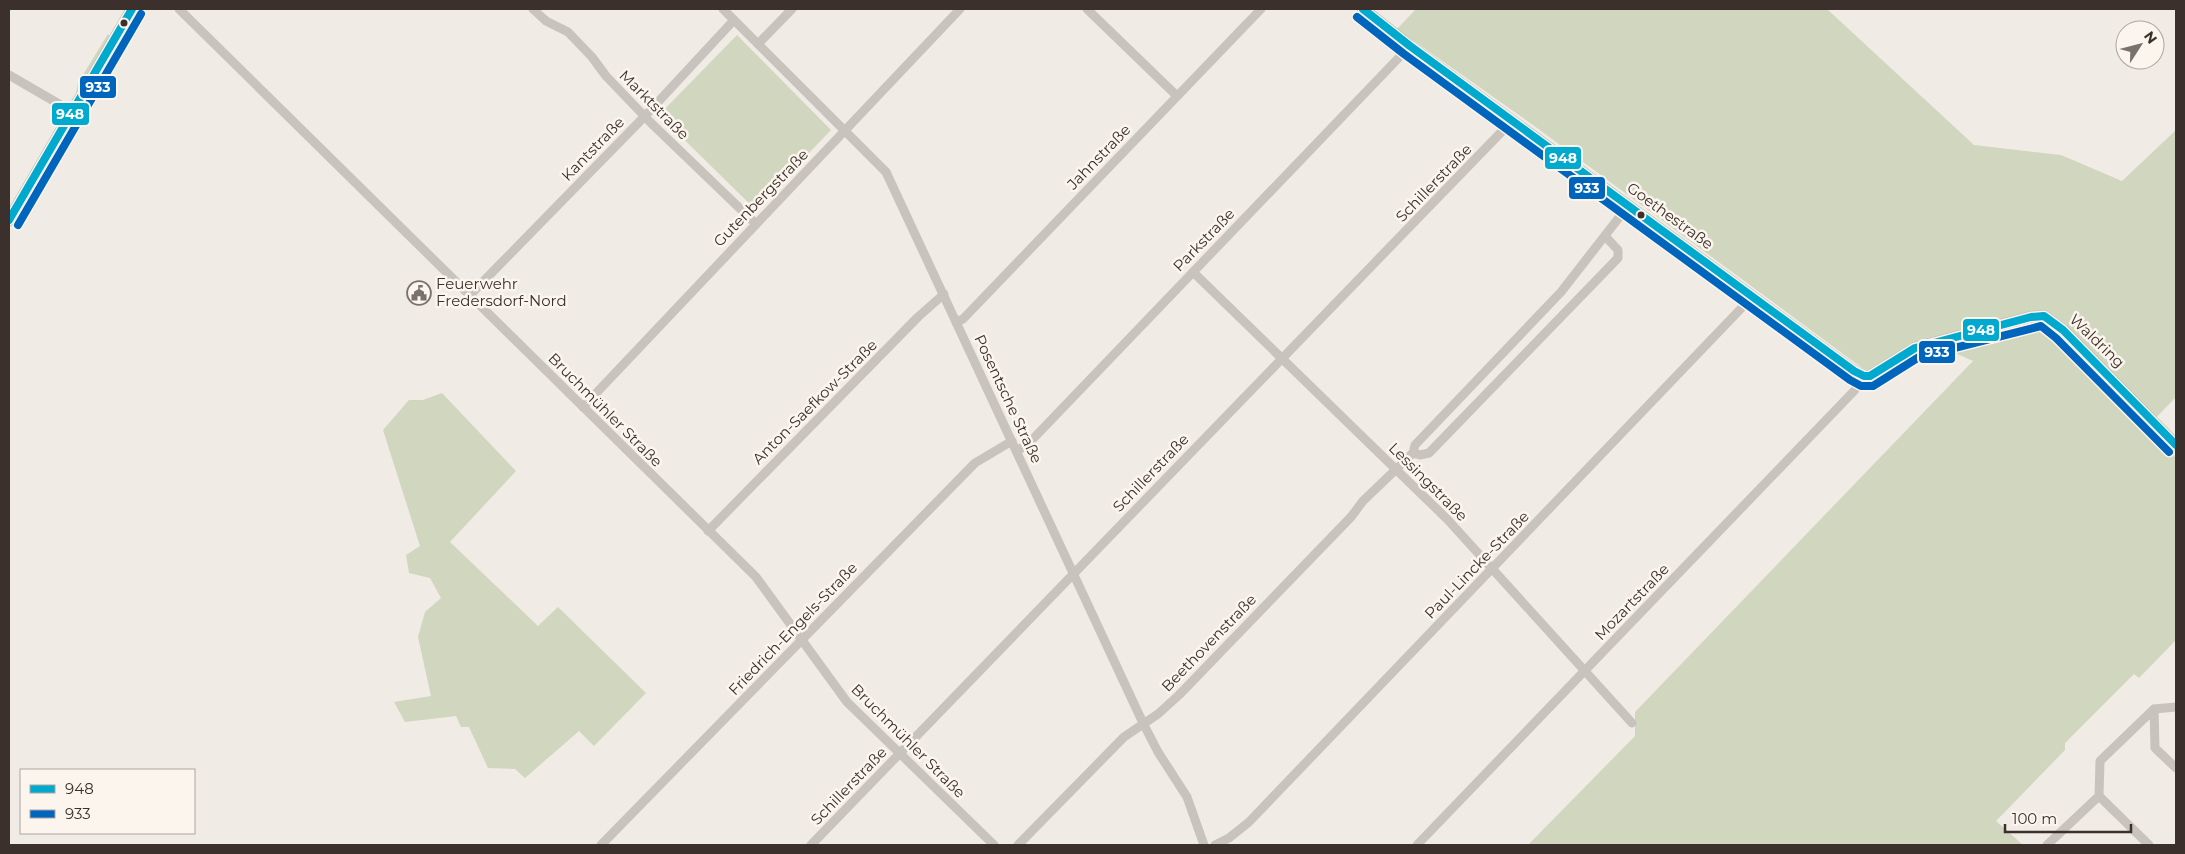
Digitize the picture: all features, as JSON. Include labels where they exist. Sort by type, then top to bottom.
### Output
[{"type":"street","points":[[9,220],[132,9]]},
{"type":"street","name":"Bruchmühler Straße","points":[[179,9],[764,588],[847,702],[994,845]]},
{"type":"street","name":"Marktstraße","points":[[532,9],[546,21],[568,32],[592,57],[606,76],[645,116],[755,223]]},
{"type":"street","name":"Posentsche Straße","points":[[723,9],[886,172],[1143,723],[1158,752],[1187,796],[1204,845]]},
{"type":"street","points":[[758,44],[792,9]]},
{"type":"street","name":"Gutenbergstraße","points":[[582,407],[960,9]]},
{"type":"street","points":[[1087,9],[1177,96]]},
{"type":"street","name":"Jahnstraße","points":[[956,322],[969,312],[1261,9]]},
{"type":"street","name":"Goethestraße","points":[[1364,9],[1410,46],[1512,121],[1854,371],[1864,376]]},
{"type":"street","name":"Kantstraße","points":[[469,296],[645,116],[734,20]]},
{"type":"street","name":"Parkstraße","points":[[1017,451],[1030,442],[1410,46]]},
{"type":"street","points":[[9,75],[71,111]]},
{"type":"street","name":"Schillerstraße","points":[[811,845],[1512,121]]},
{"type":"street","name":"Beethovenstraße","points":[[1018,845],[1124,736],[1158,714],[1178,695],[1351,516],[1363,501],[1413,453],[1415,444],[1561,292],[1628,206]]},
{"type":"street","name":"Beethovenstraße","points":[[1413,453],[1420,455],[1429,453],[1618,258],[1618,250],[1605,236]]},
{"type":"street","name":"Lessingstraße","points":[[1193,272],[1448,520],[1632,723]]},
{"type":"street","name":"Anton-Saefkow-Straße","points":[[708,531],[918,317],[944,294]]},
{"type":"street","name":"Paul-Lincke-Straße","points":[[1215,845],[1229,838],[1249,822],[1753,296]]},
{"type":"street","name":"Waldring","points":[[1864,376],[1876,373],[1915,348],[2031,317],[2044,316],[2063,330],[2176,445]]},
{"type":"street","name":"Mozartstraße","points":[[1417,845],[1854,392],[1864,376]]},
{"type":"street","name":"Friedrich-Engels-Straße","points":[[601,845],[975,463],[1012,441]]},
{"type":"street","points":[[2047,845],[2099,796],[2100,762],[2154,709],[2176,707]]},
{"type":"street","points":[[2154,709],[2155,748],[2176,768]]},
{"type":"street","points":[[2099,796],[2149,845]]},
{"type":"green space","points":[[1416,9],[1827,9],[1974,145],[2061,155],[2122,181],[2176,130],[2176,397],[2147,427],[2176,458],[2176,640],[2139,678],[2134,674],[2065,743],[2065,750],[1996,821],[2023,845],[1528,845],[1635,736],[1635,712],[1973,361],[1944,348],[1920,341],[1869,373],[1533,125],[1397,29]]},
{"type":"green space","points":[[108,34],[111,37],[76,93],[78,83]]},
{"type":"green space","points":[[737,35],[831,130],[755,209],[659,115]]},
{"type":"green space","points":[[442,393],[516,471],[450,542],[538,626],[558,607],[646,693],[594,746],[579,731],[525,778],[515,769],[488,768],[469,727],[461,727],[456,716],[405,722],[394,702],[431,696],[418,637],[425,612],[441,598],[430,578],[409,573],[406,555],[420,546],[383,430],[409,400],[423,400]]},
{"type":"transit line","name":"948","points":[[9,220],[132,9]]},
{"type":"transit line","name":"948","points":[[1363,9],[1410,46],[1854,371],[1864,376],[1870,376],[1915,348],[2031,317],[2044,316],[2063,330],[2176,445]]},
{"type":"transit line","name":"933","points":[[18,225],[141,14]]},
{"type":"transit line","name":"933","points":[[1357,17],[1404,54],[1850,380],[1861,386],[1873,386],[1919,357],[2041,326],[2056,338],[2169,452]]},
{"type":"place","name":"Feuerwehr Fredersdorf-Nord","points":[[419,293]]}]
